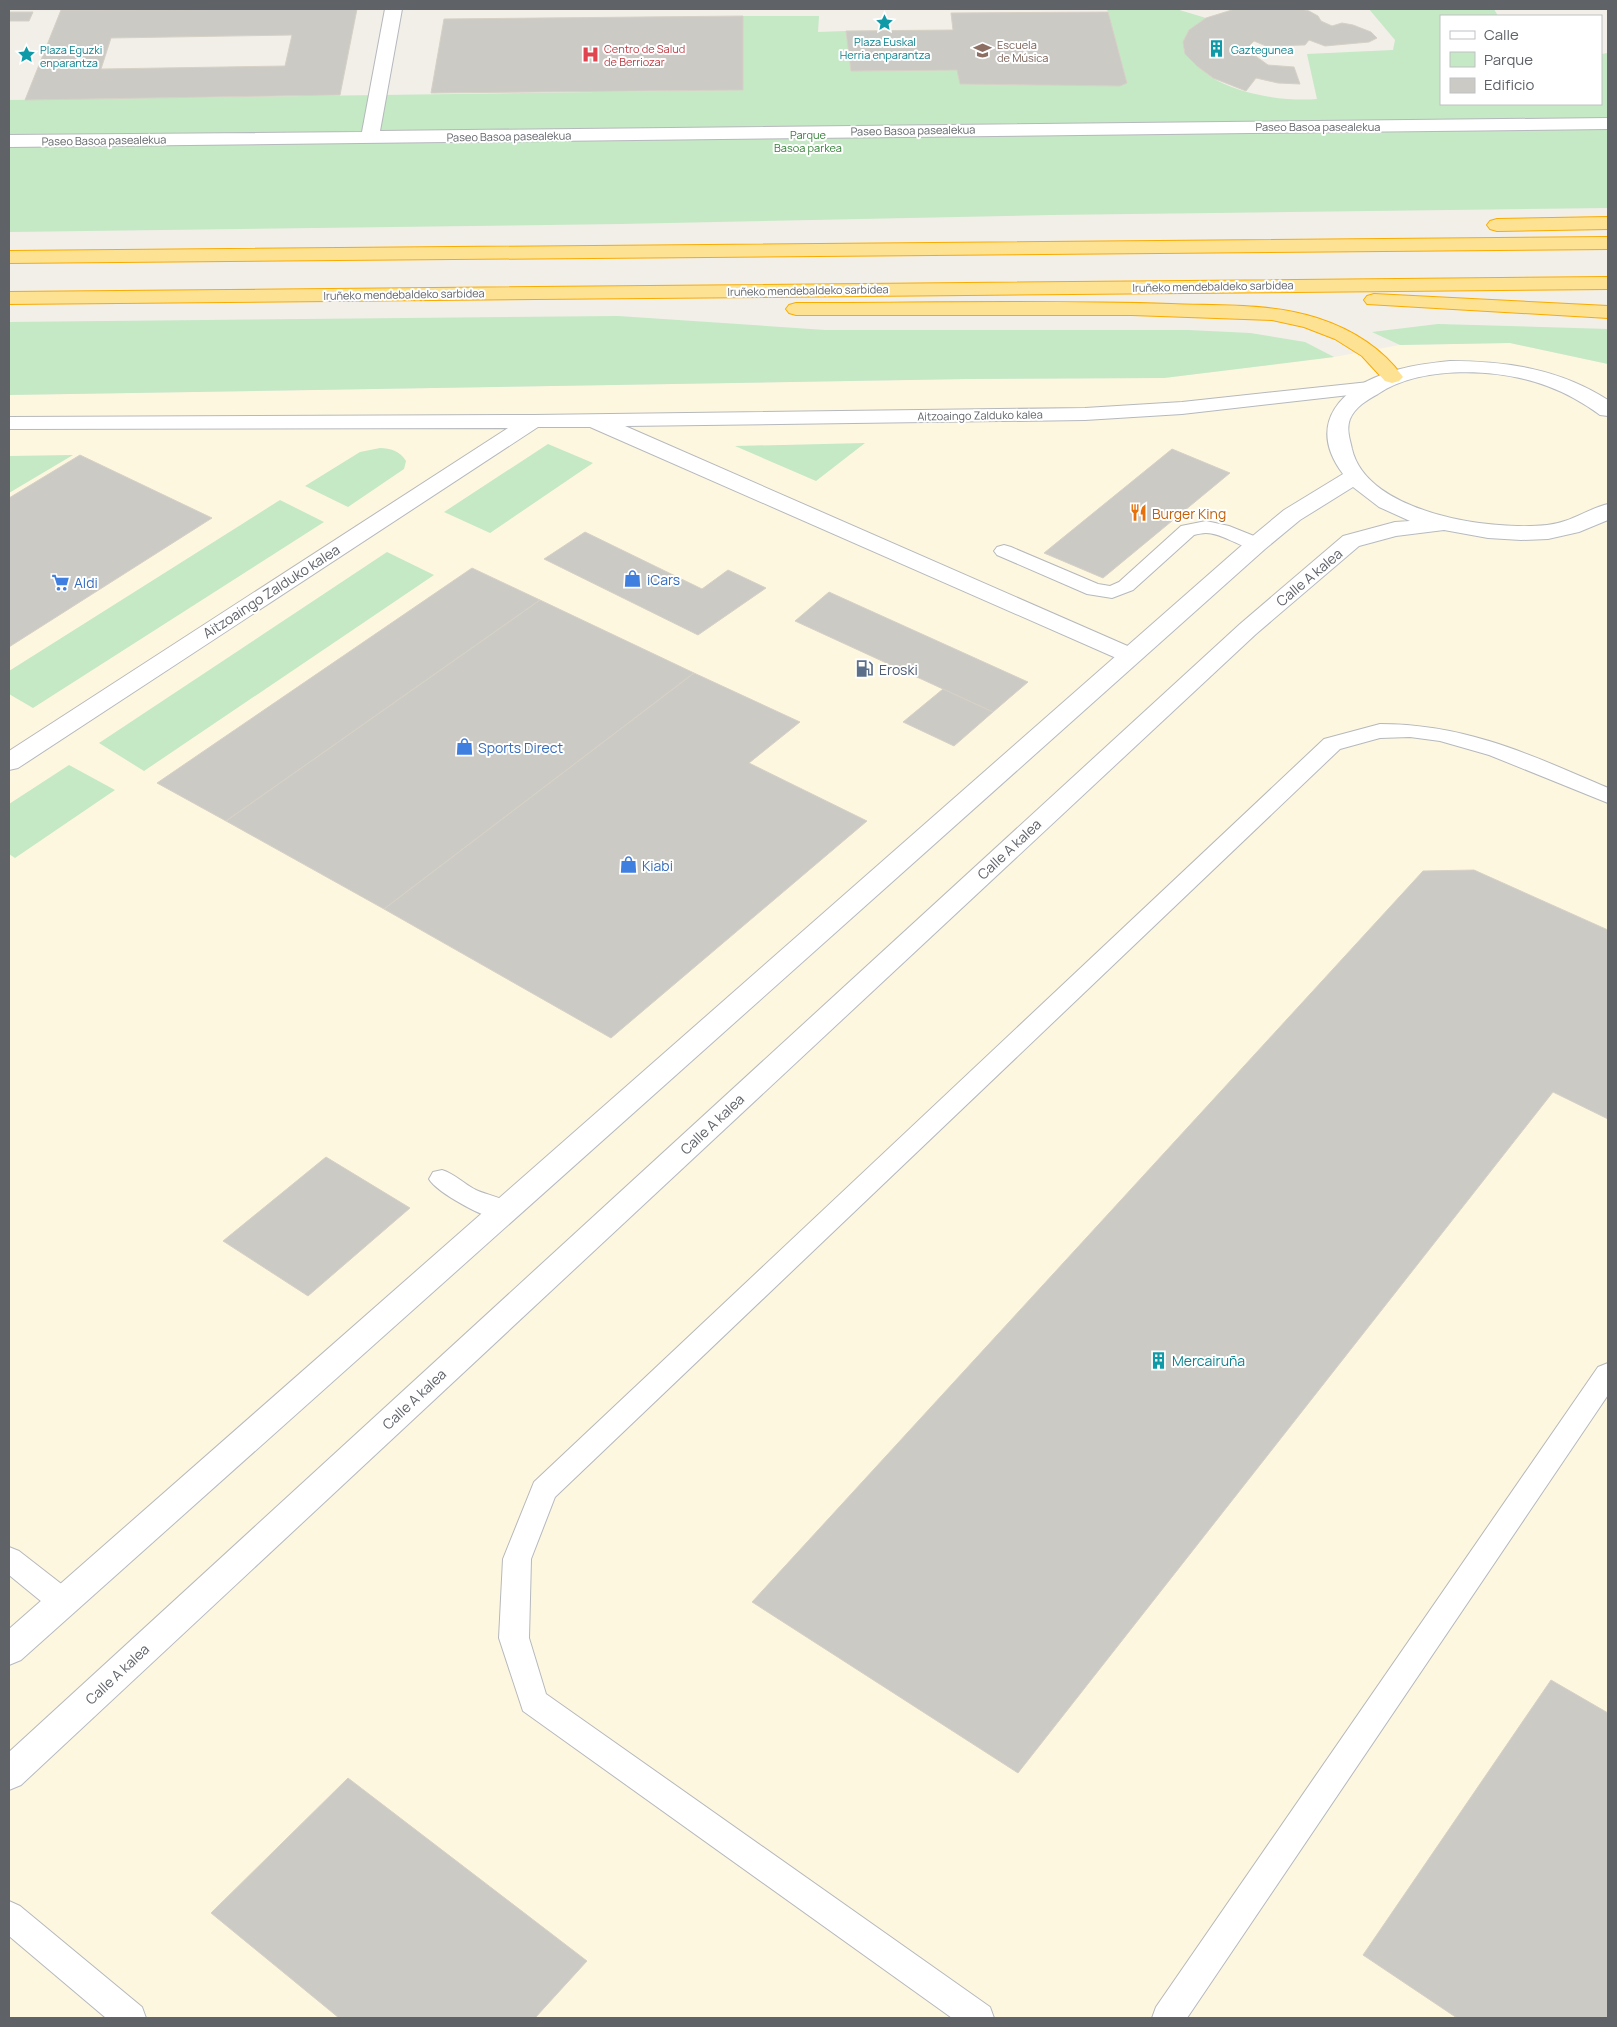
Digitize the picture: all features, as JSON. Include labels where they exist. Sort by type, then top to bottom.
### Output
[{"type":"highway","points":[[1479,225],[1608,224]]},
{"type":"highway","points":[[196,255],[816,234],[1360,227]]},
{"type":"highway","points":[[9,257],[1608,243]]},
{"type":"highway","name":"Iruñeko mendebaldeko sarbidea","points":[[9,298],[1608,282]]},
{"type":"highway","points":[[1230,286],[1403,303],[1608,312]]},
{"type":"highway","points":[[555,293],[806,309],[1132,309],[1272,314],[1310,322],[1342,335],[1369,352],[1392,377]]},
{"type":"street","points":[[370,138],[393,9]]},
{"type":"street","name":"Paseo Basoa pasealekua","points":[[9,141],[1608,124]]},
{"type":"street","points":[[1608,410],[1587,396],[1548,379],[1502,369],[1457,367],[1414,371],[1392,377],[1369,388],[1347,406],[1337,428],[1339,452],[1354,477],[1377,496],[1406,511],[1441,524],[1494,532],[1548,532],[1593,520],[1608,511]]},
{"type":"street","name":"Aitzoaingo Zalduko kalea","points":[[9,423],[533,421],[1085,414],[1182,408],[1369,388]]},
{"type":"street","points":[[1587,396],[1608,394]]},
{"type":"street","name":"Aitzoaingo Zalduko kalea","points":[[589,419],[1131,656]]},
{"type":"street","name":"Aitzoaingo Zalduko kalea","points":[[9,762],[533,421]]},
{"type":"street","points":[[9,1650],[1257,544],[1292,515],[1354,477]]},
{"type":"street","name":"Calle A kalea","points":[[9,1774],[1248,629],[1352,541],[1395,529],[1441,524]]},
{"type":"lane","points":[[1004,551],[1094,590],[1112,592],[1126,586],[1188,530],[1206,527],[1222,530],[1257,544]]},
{"type":"lane","points":[[978,2018],[534,1702],[514,1638],[517,1558],[544,1490],[1332,744],[1379,731],[1428,732],[1479,742],[1608,796]]},
{"type":"lane","points":[[442,1179],[466,1196],[504,1210]]},
{"type":"lane","points":[[1168,2018],[1608,1374]]},
{"type":"lane","points":[[9,1559],[63,1602]]},
{"type":"lane","points":[[9,1916],[130,2018]]},
{"type":"shaded area","points":[[1510,343],[1608,364],[1608,2018],[9,2018],[9,395],[968,379],[1164,378],[1334,357],[1400,345]]},
{"type":"green space","name":"Parque Basoa parkea","points":[[1107,9],[1176,9],[1206,18],[1189,32],[1186,36],[1184,47],[1185,54],[1201,69],[1211,77],[1234,88],[1262,96],[1305,100],[1317,99],[1307,54],[1393,50],[1395,40],[1369,9],[1494,9],[1497,15],[1440,15],[1440,105],[1602,105],[1602,54],[1608,53],[1608,208],[9,232],[9,100],[743,90],[743,16],[819,16],[818,32],[846,31],[851,71],[957,70],[960,84],[1120,86],[1127,82]]},
{"type":"green space","points":[[618,316],[825,330],[1188,330],[1250,333],[1305,342],[1334,357],[1164,378],[968,379],[9,395],[9,322]]},
{"type":"green space","points":[[1438,324],[1608,329],[1608,364],[1510,343],[1400,345],[1372,332]]},
{"type":"green space","points":[[865,443],[816,481],[735,446]]},
{"type":"green space","points":[[548,444],[593,463],[490,533],[444,512]]},
{"type":"green space","points":[[380,448],[398,452],[406,461],[404,469],[348,507],[305,486],[360,452]]},
{"type":"green space","points":[[73,455],[9,493],[9,456]]},
{"type":"green space","points":[[280,500],[324,522],[33,708],[9,694],[9,671]]},
{"type":"green space","points":[[387,552],[434,575],[144,771],[99,743]]},
{"type":"green space","points":[[69,765],[115,790],[15,858],[9,854],[9,804]]},
{"type":"building","points":[[357,9],[340,95],[25,100],[61,10]],"holes":[[[292,35],[285,66],[101,69],[111,38]]]},
{"type":"building","name":"Gaztegunea","points":[[1235,9],[1301,9],[1309,11],[1318,16],[1321,21],[1332,26],[1342,23],[1353,25],[1371,32],[1377,38],[1369,42],[1325,46],[1309,40],[1305,45],[1266,46],[1254,41],[1249,46],[1250,52],[1268,65],[1294,67],[1300,84],[1278,83],[1256,78],[1246,91],[1213,78],[1197,66],[1185,54],[1183,42],[1189,30],[1206,18]]},
{"type":"building","points":[[9,12],[33,12],[29,21],[9,21]]},
{"type":"building","name":"Escuela de Música","points":[[1108,12],[1127,83],[1120,86],[960,84],[957,70],[851,71],[846,31],[953,30],[951,13]]},
{"type":"building","name":"Centro de Salud de Berriozar","points":[[743,16],[743,90],[431,93],[444,19]]},
{"type":"building","name":"Burger King","points":[[1172,449],[1230,473],[1103,578],[1044,553]]},
{"type":"building","name":"Aldi","points":[[80,455],[212,518],[9,647],[9,498]]},
{"type":"building","name":"iCars","points":[[585,532],[702,589],[728,570],[766,588],[698,635],[544,559]]},
{"type":"building","points":[[472,568],[540,600],[226,821],[157,783]]},
{"type":"building","points":[[829,592],[1028,682],[993,712],[795,621]]},
{"type":"building","name":"Sports Direct","points":[[540,600],[694,673],[384,909],[226,821]]},
{"type":"building","name":"Kiabi","points":[[694,673],[800,722],[749,763],[867,821],[611,1038],[384,909]]},
{"type":"building","points":[[943,689],[993,712],[954,746],[903,722]]},
{"type":"building","name":"Mercairuña","points":[[1474,870],[1608,930],[1608,1119],[1553,1092],[1018,1773],[752,1602],[1423,871]]},
{"type":"building","points":[[326,1157],[410,1208],[308,1296],[223,1241]]},
{"type":"building","points":[[1551,1680],[1608,1713],[1608,2018],[1457,2018],[1363,1955]]},
{"type":"building","points":[[348,1778],[587,1961],[535,2018],[339,2018],[211,1913]]},
{"type":"place","name":"Plaza Euskal Herria enparantza","points":[[885,23]]},
{"type":"place","name":"Gaztegunea","points":[[1217,49]]},
{"type":"place","name":"Escuela de Música","points":[[983,50]]},
{"type":"place","name":"Centro de Salud de Berriozar","points":[[590,54]]},
{"type":"place","name":"Plaza Eguzki enparantza","points":[[26,55]]},
{"type":"place","name":"Burger King","points":[[1138,513]]},
{"type":"place","name":"iCars","points":[[633,579]]},
{"type":"place","name":"Aldi","points":[[60,582]]},
{"type":"place","name":"Eroski","points":[[865,669]]},
{"type":"place","name":"Sports Direct","points":[[464,747]]},
{"type":"place","name":"Kiabi","points":[[628,865]]},
{"type":"place","name":"Mercairuña","points":[[1158,1360]]}]
